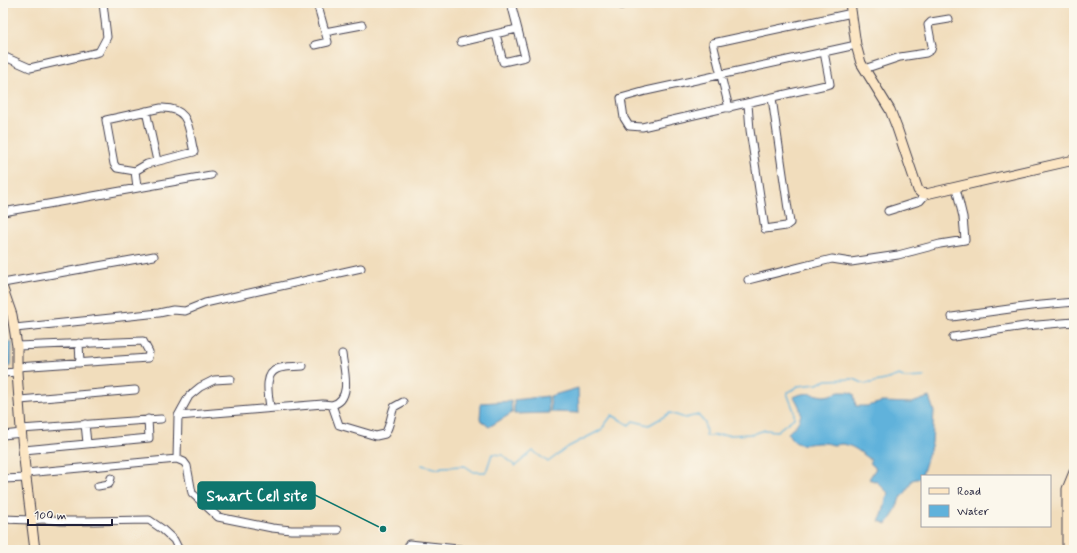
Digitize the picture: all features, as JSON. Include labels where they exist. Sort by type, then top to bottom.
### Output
[{"type":"street","points":[[3,56],[30,68],[99,52],[107,37],[103,3]]},
{"type":"street","points":[[315,45],[328,42],[317,3]]},
{"type":"street","points":[[496,34],[503,62],[525,57],[511,3]]},
{"type":"street","points":[[620,5],[630,3]]},
{"type":"street","points":[[850,3],[856,46],[861,63],[890,110],[918,190],[921,193],[926,194],[956,188],[1074,160]]},
{"type":"street","points":[[729,108],[720,75],[714,43],[852,13]]},
{"type":"street","points":[[864,69],[900,57],[931,50],[932,46],[928,25],[931,22],[949,19]]},
{"type":"street","points":[[325,32],[362,25]]},
{"type":"street","points":[[462,42],[518,29]]},
{"type":"street","points":[[824,52],[830,84],[748,104],[642,127],[629,126],[624,118],[621,98],[646,91],[824,52],[856,46]]},
{"type":"street","points":[[748,104],[750,130],[765,229],[786,226],[790,223],[772,98]]},
{"type":"street","points":[[161,108],[178,110],[185,116],[194,152],[157,161],[135,171],[117,168],[114,164],[106,120],[161,108]]},
{"type":"street","points":[[146,112],[157,161]]},
{"type":"street","points":[[135,171],[137,187]]},
{"type":"street","points":[[3,212],[211,175]]},
{"type":"street","points":[[748,280],[832,259],[851,262],[898,255],[940,244],[964,240],[963,217],[956,188]]},
{"type":"street","points":[[888,211],[920,201],[926,194]]},
{"type":"street","points":[[3,283],[154,256]]},
{"type":"street","points":[[15,328],[159,313],[173,310],[185,311],[205,304],[361,268]]},
{"type":"street","points":[[3,289],[15,328],[22,431],[35,550]]},
{"type":"street","points":[[952,317],[1031,306],[1074,302]]},
{"type":"street","points":[[953,337],[1025,326],[1074,322]]},
{"type":"street","points":[[3,373],[80,363],[148,358],[149,352],[143,341],[17,346]]},
{"type":"street","points":[[79,343],[80,363]]},
{"type":"street","points":[[178,416],[337,404],[345,395],[342,354]]},
{"type":"street","points":[[270,408],[268,377],[276,369],[302,366]]},
{"type":"street","points":[[177,459],[178,416],[189,396],[200,387],[214,380],[231,379]]},
{"type":"street","points":[[20,400],[135,390]]},
{"type":"street","points":[[332,405],[339,425],[376,436],[385,434],[390,426],[391,414],[394,406],[403,402]]},
{"type":"street","points":[[24,450],[149,438],[148,419]]},
{"type":"street","points":[[3,435],[22,431],[86,424],[161,419]]},
{"type":"street","points":[[86,424],[87,444]]},
{"type":"street","points":[[3,479],[26,475],[177,459],[184,462],[187,466],[192,493],[218,517],[278,529],[338,530]]},
{"type":"street","points":[[98,486],[109,484],[113,479],[108,473],[108,466]]},
{"type":"street","points":[[1067,550],[1067,489],[1074,472]]},
{"type":"street","points":[[3,519],[75,521],[149,520],[174,540],[179,550]]},
{"type":"street","points":[[409,550],[409,544],[468,550]]},
{"type":"water","points":[[3,342],[12,342],[11,366],[3,368]]},
{"type":"water","points":[[578,388],[579,413],[551,412],[550,396]]},
{"type":"water","points":[[839,392],[849,392],[854,394],[856,406],[867,406],[882,402],[912,403],[929,397],[934,411],[932,443],[921,478],[912,480],[906,492],[900,498],[895,512],[887,524],[879,521],[888,493],[877,482],[869,479],[876,468],[871,464],[870,459],[850,446],[842,444],[799,444],[791,439],[788,433],[799,420],[801,412],[794,397],[805,394],[823,396]]},
{"type":"water","points":[[548,396],[549,413],[514,414],[514,400]]},
{"type":"water","points":[[511,401],[512,413],[489,427],[480,420],[481,403]]},
{"type":"waterway","points":[[422,465],[438,469],[442,467],[465,466],[474,472],[486,472],[492,454],[503,455],[515,466],[533,451],[548,462],[568,447],[601,430],[612,415],[629,425],[633,421],[649,425],[670,413],[685,418],[698,415],[705,423],[706,436],[753,434],[765,430],[777,431],[794,418],[794,411],[787,393],[798,386],[817,384],[827,380],[854,379],[865,384],[885,380],[899,375],[905,378],[924,377]]},
{"type":"place","name":"Smart Cell site","points":[[383,529]]}]
